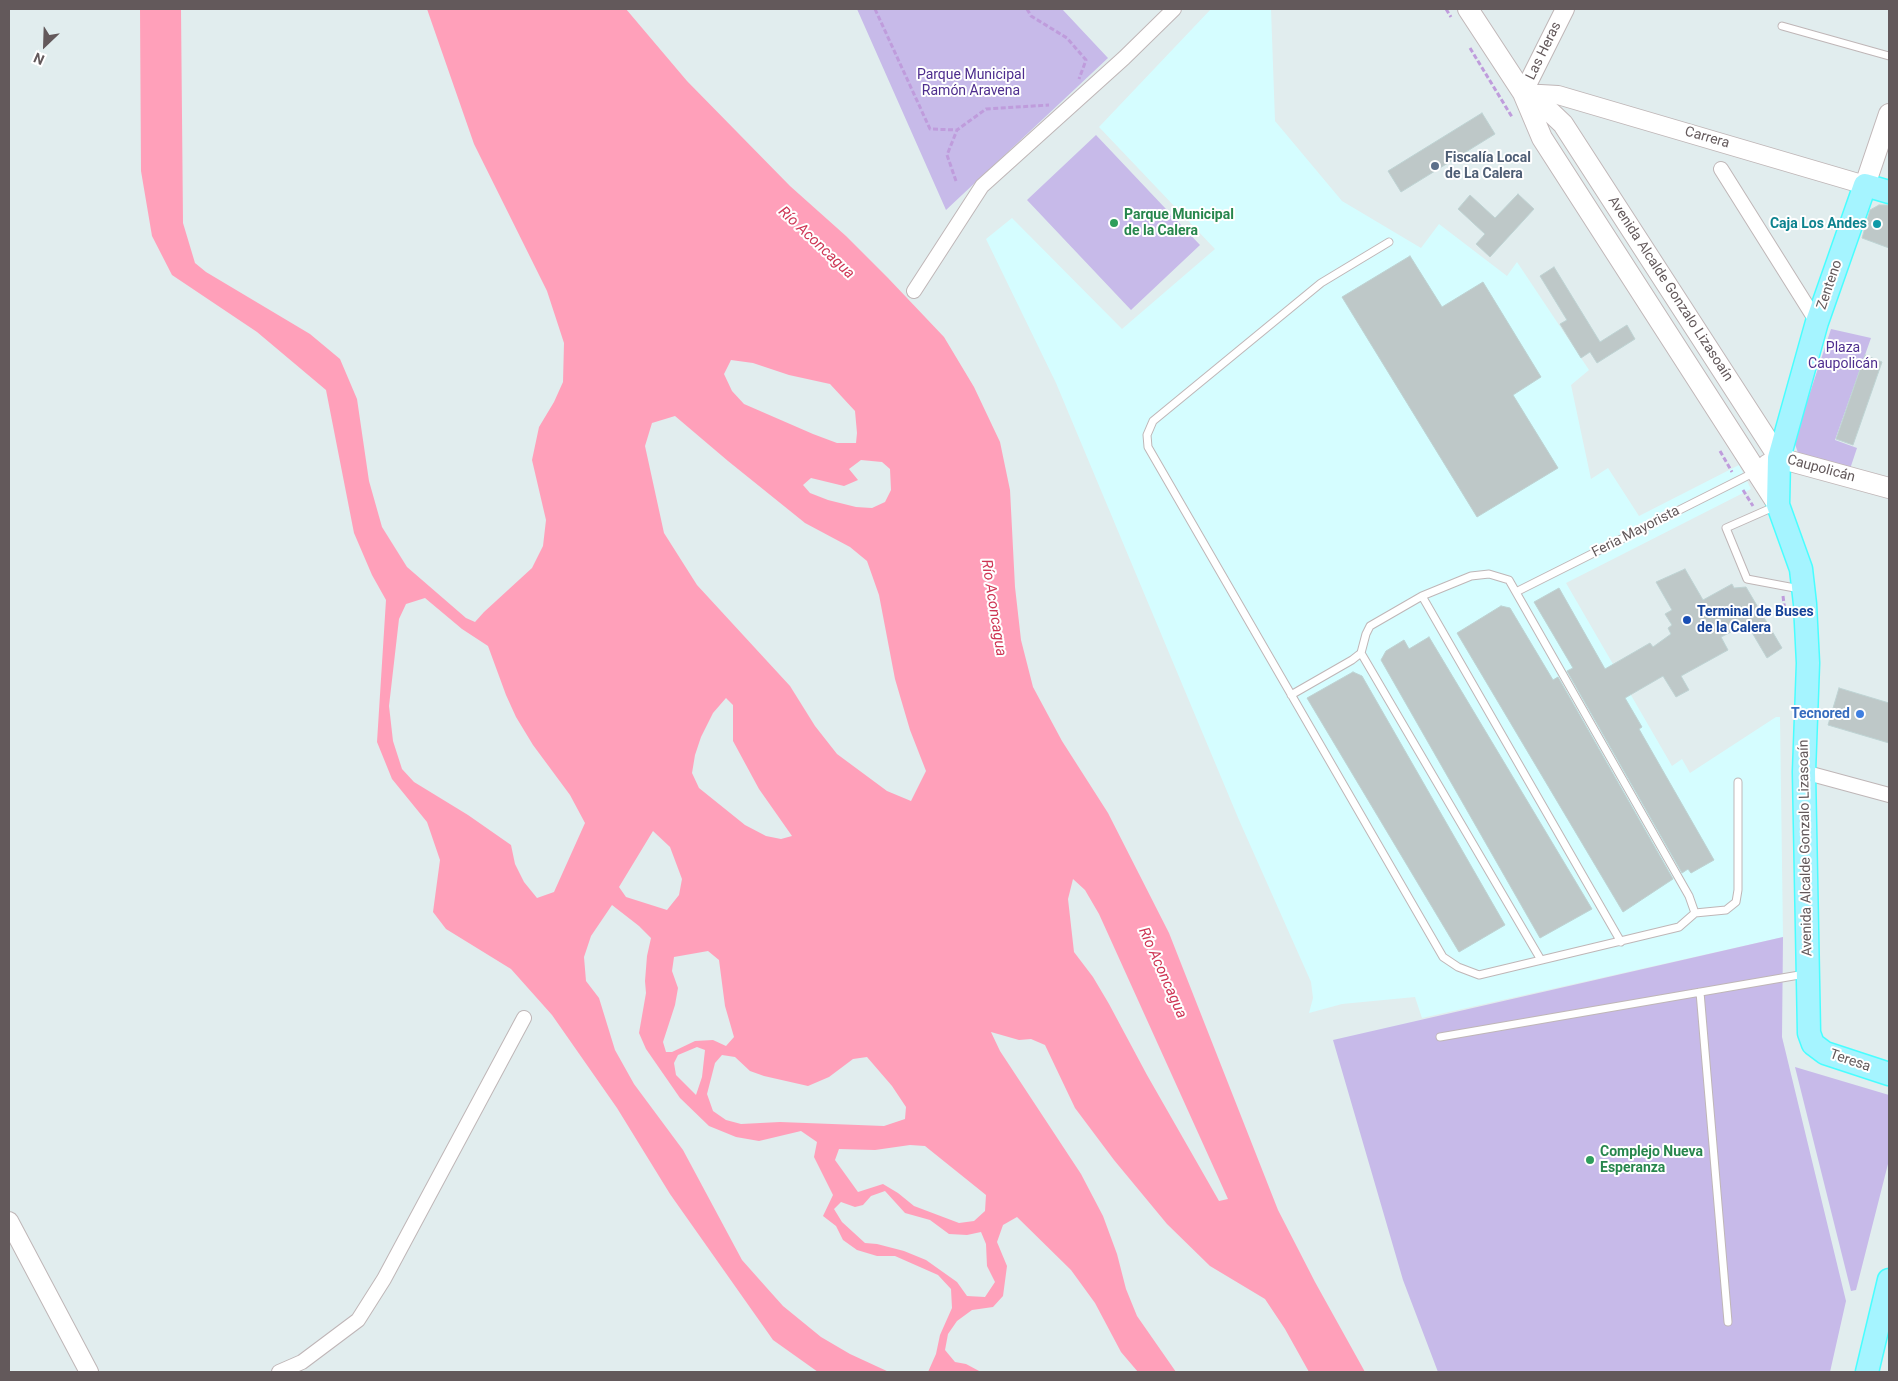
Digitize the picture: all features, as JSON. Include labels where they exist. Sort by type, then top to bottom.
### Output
[{"type":"main road","name":"Avenida Alcalde Gonzalo Lizasoaín","points":[[1468,9],[1523,93],[1542,138],[1778,505],[1801,569],[1808,663],[1804,772],[1809,1033],[1813,1044]]},
{"type":"main road","name":"Avenida Alcalde Gonzalo Lizasoaín","points":[[1523,93],[1543,105],[1564,124],[1779,458],[1778,505]]},
{"type":"main road","name":"Zenteno","points":[[1779,458],[1817,322],[1889,114]]},
{"type":"main road","name":"Carrera","points":[[1865,185],[1889,192]]},
{"type":"main road","name":"Caupolicán","points":[[1756,472],[1779,458],[1889,488]]},
{"type":"main road","name":"Teresa","points":[[1813,1044],[1825,1053],[1889,1074]]},
{"type":"main road","points":[[1867,1372],[1889,1280]]},
{"type":"street","points":[[914,291],[982,186],[1124,58],[1174,9]]},
{"type":"street","name":"Las Heras","points":[[1523,93],[1565,9]]},
{"type":"street","name":"Carrera","points":[[1523,93],[1558,95],[1865,185]]},
{"type":"street","points":[[1721,169],[1817,322]]},
{"type":"street","points":[[1804,772],[1889,795]]},
{"type":"street","points":[[279,1372],[302,1362],[358,1320],[384,1279],[524,1018]]},
{"type":"street","points":[[9,1221],[89,1372]]},
{"type":"lane","points":[[1782,26],[1889,56]]},
{"type":"lane","points":[[1389,242],[1321,283],[1153,421],[1147,435],[1148,447],[1443,957],[1458,968],[1479,975],[1679,927],[1696,913],[1726,910],[1736,902],[1738,890],[1738,782]]},
{"type":"lane","name":"Feria Mayorista","points":[[1516,592],[1756,472]]},
{"type":"lane","points":[[1778,505],[1726,528],[1747,579],[1803,589]]},
{"type":"lane","points":[[1290,695],[1352,660],[1361,653],[1370,626],[1422,596],[1471,576],[1490,574],[1509,580],[1684,887],[1696,913]]},
{"type":"lane","points":[[1422,596],[1622,942]]},
{"type":"lane","points":[[1361,653],[1540,960]]},
{"type":"lane","points":[[1440,1037],[1808,973]]},
{"type":"lane","points":[[1700,992],[1728,1322]]},
{"type":"path","points":[[875,9],[930,129],[957,130]]},
{"type":"path","points":[[1027,9],[1031,16],[1067,38],[1086,60],[1077,86]]},
{"type":"path","points":[[1446,9],[1456,25]]},
{"type":"path","points":[[1466,41],[1515,121]]},
{"type":"path","points":[[956,181],[947,155],[957,130],[986,108],[1047,106],[1054,101]]},
{"type":"path","points":[[1717,446],[1758,514]]},
{"type":"path","points":[[1781,586],[1785,614]]},
{"type":"shaded area","points":[[1211,9],[1271,9],[1275,121],[1342,201],[1421,248],[1439,224],[1507,276],[1517,262],[1589,370],[1571,385],[1591,479],[1608,468],[1639,516],[1739,465],[1751,489],[1566,583],[1672,766],[1682,759],[1690,773],[1776,717],[1780,717],[1783,937],[1422,1018],[1415,997],[1342,1004],[1309,1013],[1313,998],[1311,982],[1239,820],[1056,383],[986,239],[1012,218],[1122,329],[1215,249],[1099,127]]},
{"type":"green space","name":"Parque Municipal Ramón Aravena","points":[[857,9],[1062,9],[1108,58],[946,210]]},
{"type":"green space","name":"Parque Municipal de la Calera","points":[[1096,135],[1200,245],[1131,310],[1027,200]]},
{"type":"green space","name":"Plaza Caupolicán","points":[[1831,329],[1871,338],[1835,440],[1857,448],[1850,469],[1799,456],[1794,441]]},
{"type":"green space","name":"Complejo Nueva Esperanza","points":[[1783,937],[1782,1037],[1846,1301],[1830,1372],[1438,1372],[1403,1280],[1333,1040]]},
{"type":"green space","points":[[1795,1067],[1889,1095],[1889,1160],[1856,1290],[1851,1291]]},
{"type":"water","name":"Río Aconcagua","points":[[140,9],[181,9],[183,223],[195,263],[206,272],[310,334],[340,359],[357,399],[369,481],[382,527],[407,567],[466,618],[475,622],[532,568],[543,546],[546,520],[532,460],[539,427],[563,382],[564,343],[547,291],[474,144],[427,9],[626,9],[687,81],[790,186],[846,236],[944,337],[974,387],[1000,442],[1010,490],[1015,587],[1021,640],[1033,687],[1062,741],[1108,813],[1169,933],[1278,1210],[1365,1372],[1309,1372],[1285,1329],[1265,1299],[1210,1266],[1167,1224],[1114,1160],[1075,1108],[1045,1045],[1031,1039],[1019,1040],[991,1032],[1000,1051],[1081,1174],[1103,1216],[1117,1254],[1126,1289],[1137,1316],[1176,1372],[1138,1372],[1121,1352],[1095,1303],[1071,1270],[1017,1217],[1003,1225],[997,1242],[1007,1266],[1003,1296],[993,1307],[972,1310],[957,1321],[948,1334],[945,1350],[955,1362],[966,1364],[981,1372],[928,1372],[936,1354],[940,1335],[952,1308],[951,1289],[938,1275],[895,1256],[877,1256],[857,1250],[843,1240],[836,1226],[823,1216],[833,1195],[814,1157],[817,1142],[801,1131],[759,1141],[736,1137],[709,1126],[680,1098],[646,1049],[639,1033],[646,993],[647,956],[651,938],[612,905],[591,936],[584,957],[586,981],[599,998],[615,1050],[634,1084],[683,1150],[742,1260],[783,1306],[821,1337],[850,1354],[889,1372],[818,1372],[773,1340],[670,1194],[617,1108],[552,1015],[511,969],[446,929],[433,912],[440,860],[427,822],[392,779],[377,742],[386,600],[372,575],[354,533],[326,390],[257,332],[172,275],[152,236],[141,171]],"holes":[[[731,360],[753,363],[789,375],[830,384],[855,411],[856,443],[837,443],[813,434],[744,404],[732,391],[724,374]],[[675,416],[805,523],[850,547],[867,561],[879,595],[895,679],[910,730],[926,771],[911,801],[887,791],[837,754],[815,726],[790,686],[697,585],[664,533],[645,446],[652,423]],[[861,460],[882,462],[890,469],[891,490],[885,502],[872,508],[856,507],[828,500],[810,493],[803,485],[811,478],[844,486],[858,480],[849,469]],[[425,598],[462,629],[488,646],[516,717],[533,745],[570,795],[585,823],[554,892],[537,898],[524,882],[515,864],[511,845],[468,815],[414,782],[402,769],[393,741],[389,706],[399,619],[406,604]],[[726,698],[733,705],[733,741],[759,789],[792,836],[781,839],[766,836],[745,825],[699,788],[692,773],[701,737],[713,713]],[[653,831],[670,847],[682,879],[679,895],[667,910],[626,897],[619,887]],[[1073,879],[1085,890],[1099,914],[1228,1199],[1219,1201],[1093,977],[1074,952],[1068,899]],[[708,951],[719,960],[725,1006],[734,1037],[726,1046],[713,1040],[695,1041],[672,1052],[666,1052],[663,1042],[675,1005],[678,988],[672,971],[674,957]],[[697,1047],[705,1050],[702,1077],[696,1095],[676,1075],[674,1063],[678,1055]],[[722,1055],[735,1057],[750,1071],[808,1086],[829,1077],[853,1059],[867,1057],[892,1086],[906,1107],[905,1119],[884,1126],[780,1122],[741,1124],[726,1120],[713,1111],[707,1094],[715,1063]],[[910,1145],[925,1146],[986,1195],[985,1211],[974,1221],[959,1223],[914,1206],[883,1184],[858,1192],[835,1160],[839,1149],[875,1150]],[[885,1191],[905,1213],[930,1220],[949,1234],[967,1235],[981,1232],[986,1244],[987,1266],[995,1282],[985,1297],[967,1296],[957,1282],[926,1260],[904,1251],[865,1243],[842,1222],[834,1209],[841,1202],[855,1207],[863,1205],[871,1196]]]},
{"type":"building","points":[[1482,113],[1495,134],[1401,192],[1388,171]]},
{"type":"building","points":[[1518,194],[1534,209],[1490,257],[1476,244],[1485,234],[1458,209],[1470,195],[1495,218]]},
{"type":"building","name":"Caja Los Andes","points":[[1879,205],[1889,205],[1889,248],[1862,238],[1870,210]]},
{"type":"building","points":[[1410,256],[1442,307],[1483,282],[1541,377],[1513,395],[1558,468],[1477,517],[1342,297]]},
{"type":"building","points":[[1554,267],[1600,342],[1627,325],[1635,339],[1597,363],[1590,352],[1581,358],[1560,324],[1567,320],[1540,276]]},
{"type":"building","points":[[1865,355],[1882,362],[1853,445],[1836,439]]},
{"type":"building","points":[[1685,569],[1703,600],[1732,584],[1734,588],[1746,587],[1782,648],[1767,658],[1747,624],[1721,637],[1728,650],[1681,676],[1689,690],[1676,697],[1663,676],[1625,698],[1642,727],[1639,729],[1714,860],[1691,873],[1688,869],[1682,873],[1567,671],[1573,668],[1534,602],[1559,588],[1605,669],[1650,643],[1653,647],[1671,634],[1668,628],[1672,625],[1665,614],[1672,610],[1656,582]]},
{"type":"building","points":[[1501,606],[1510,608],[1553,680],[1558,677],[1673,879],[1623,912],[1457,633]]},
{"type":"building","points":[[1429,637],[1592,909],[1540,938],[1381,660],[1386,651],[1404,640],[1409,649]]},
{"type":"building","points":[[1353,672],[1362,676],[1505,925],[1459,952],[1307,698]]},
{"type":"building","name":"Tecnored","points":[[1839,688],[1889,703],[1889,743],[1828,725]]},
{"type":"place","name":"Fiscalía Local de La Calera","points":[[1435,166]]},
{"type":"place","name":"Parque Municipal de la Calera","points":[[1114,223]]},
{"type":"place","name":"Caja Los Andes","points":[[1877,224]]},
{"type":"place","name":"Terminal de Buses de la Calera","points":[[1687,620]]},
{"type":"place","name":"Tecnored","points":[[1860,714]]},
{"type":"place","name":"Complejo Nueva Esperanza","points":[[1590,1160]]}]
